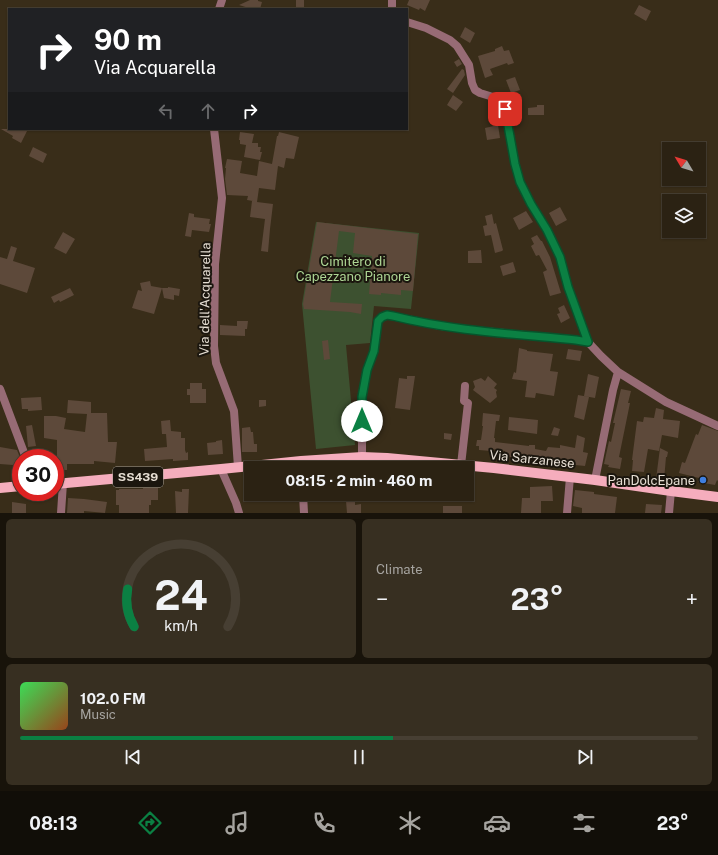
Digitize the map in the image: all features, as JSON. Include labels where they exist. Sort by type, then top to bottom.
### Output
[{"type":"main road","name":"Via Sarzanese","points":[[332,461],[362,457],[419,461]]},
{"type":"main road","name":"Via Sarzanese","points":[[474,466],[595,480],[718,497]]},
{"type":"main road","name":"Via Sarzanese","points":[[64,483],[244,467]]},
{"type":"main road","points":[[0,488],[12,487]]},
{"type":"street","points":[[408,22],[426,28],[450,40],[457,46],[469,65],[474,90],[493,97],[501,103],[505,109],[515,164],[520,182],[547,230],[560,257],[568,287],[588,342],[618,372],[666,402],[718,426]]},
{"type":"street","name":"Via dell'Acquarella","points":[[214,130],[222,198],[215,264],[214,346],[216,363],[234,411],[238,467]]},
{"type":"street","points":[[362,457],[362,397],[367,370],[374,351],[378,321],[382,317],[387,315],[441,326],[588,342]]},
{"type":"street","points":[[595,480],[618,372]]},
{"type":"street","points":[[461,461],[468,403],[464,401],[465,386]]},
{"type":"street","points":[[0,389],[23,449]]},
{"type":"street","points":[[221,469],[239,513]]},
{"type":"street","points":[[567,513],[570,477]]},
{"type":"street","points":[[668,513],[671,491]]},
{"type":"street","points":[[60,501],[61,513]]},
{"type":"street","points":[[303,501],[304,513]]},
{"type":"green space","name":"Cimitero di Capezzano Pianore","points":[[316,222],[419,233],[411,309],[374,306],[370,343],[346,345],[355,445],[316,449],[302,304]]},
{"type":"building","points":[[250,0],[258,0],[262,2],[260,8],[249,8],[239,5]]},
{"type":"building","points":[[296,0],[304,0],[304,8],[296,8]]},
{"type":"building","points":[[409,0],[430,0],[425,11],[420,8],[419,10],[407,5]]},
{"type":"building","points":[[639,5],[651,11],[646,21],[634,14]]},
{"type":"building","points":[[465,27],[475,33],[470,43],[460,37]]},
{"type":"building","points":[[502,46],[504,51],[509,50],[514,63],[508,65],[507,63],[490,69],[493,75],[485,78],[478,56],[495,51],[495,49]]},
{"type":"building","points":[[459,59],[462,64],[457,67],[454,62]]},
{"type":"building","points":[[462,69],[464,70],[465,75],[453,93],[447,89]]},
{"type":"building","points":[[515,77],[520,90],[511,93],[506,80]]},
{"type":"building","points":[[453,95],[463,102],[456,111],[447,105]]},
{"type":"building","points":[[537,105],[544,105],[544,115],[528,115],[528,108],[537,107]]},
{"type":"building","points":[[498,125],[500,138],[487,140],[485,128]]},
{"type":"building","points":[[1,129],[28,130],[21,143],[12,138],[13,136]]},
{"type":"building","points":[[240,132],[254,134],[252,143],[258,143],[258,147],[261,147],[260,152],[262,152],[260,160],[244,157],[246,145],[240,144]]},
{"type":"building","points":[[279,132],[299,137],[294,159],[286,158],[284,168],[278,166],[275,190],[259,188],[257,202],[273,204],[268,252],[261,251],[265,219],[250,217],[253,201],[247,200],[248,196],[227,195],[225,168],[227,159],[242,161],[240,173],[257,176],[259,161],[272,164]]},
{"type":"building","points":[[33,147],[47,154],[43,163],[29,156]]},
{"type":"building","points":[[560,207],[567,220],[556,226],[549,213]]},
{"type":"building","points":[[526,211],[533,222],[519,230],[513,218]]},
{"type":"building","points":[[189,213],[194,214],[194,217],[210,219],[209,224],[211,224],[209,232],[192,230],[191,237],[185,236]]},
{"type":"building","points":[[492,214],[503,250],[495,253],[491,235],[485,236],[483,226],[487,225],[485,216]]},
{"type":"building","points":[[317,222],[418,234],[413,291],[401,290],[401,295],[381,293],[381,295],[369,294],[372,256],[353,253],[355,233],[339,231],[330,302],[362,304],[361,314],[304,309],[303,304]]},
{"type":"building","points":[[63,232],[75,239],[66,254],[54,248]]},
{"type":"building","points":[[537,235],[542,241],[550,257],[561,293],[550,296],[543,272],[547,270],[539,255],[536,256],[531,246],[534,244],[531,238]]},
{"type":"building","points":[[11,246],[17,248],[13,261],[35,268],[27,293],[0,284],[0,257],[7,259]]},
{"type":"building","points":[[481,250],[482,263],[468,263],[468,251]]},
{"type":"building","points":[[513,262],[516,272],[503,276],[500,266]]},
{"type":"building","points":[[150,281],[151,286],[162,288],[154,314],[132,308],[138,290],[142,291],[140,283]]},
{"type":"building","points":[[168,287],[180,289],[179,296],[174,295],[174,300],[164,298],[162,288]]},
{"type":"building","points":[[70,288],[74,295],[60,302],[59,300],[54,303],[51,297]]},
{"type":"building","points":[[564,305],[570,318],[561,323],[557,314],[560,313],[558,308]]},
{"type":"building","points":[[237,321],[248,321],[247,329],[245,329],[245,336],[220,335],[220,325],[237,326]]},
{"type":"building","points":[[328,340],[330,359],[324,360],[322,341]]},
{"type":"building","points":[[519,348],[527,351],[553,354],[550,371],[558,372],[554,396],[536,393],[535,398],[525,397],[527,381],[512,379],[514,372],[516,373]]},
{"type":"building","points":[[568,349],[582,351],[580,361],[566,359]]},
{"type":"building","points":[[588,374],[599,377],[595,398],[584,396]]},
{"type":"building","points":[[407,376],[415,376],[410,410],[395,408],[399,378],[407,379]]},
{"type":"building","points":[[488,376],[497,384],[494,388],[497,390],[497,397],[490,403],[473,390],[475,387],[473,381],[481,378],[485,381]]},
{"type":"building","points":[[190,383],[202,383],[202,389],[206,389],[206,403],[190,403],[190,395],[187,395],[187,389],[190,389]]},
{"type":"building","points":[[621,389],[631,391],[619,457],[622,458],[620,469],[608,467],[609,465],[604,464],[609,441],[611,442],[615,423],[613,423]]},
{"type":"building","points":[[578,395],[589,397],[584,420],[574,417]]},
{"type":"building","points":[[41,397],[42,410],[28,411],[28,409],[22,409],[21,398]]},
{"type":"building","points":[[68,400],[91,402],[91,413],[107,413],[108,442],[117,442],[115,463],[94,461],[94,464],[67,464],[67,470],[64,470],[64,449],[57,449],[57,440],[44,438],[44,416],[66,418],[64,429],[85,432],[87,414],[67,413]]},
{"type":"building","points":[[259,400],[266,400],[266,406],[259,407]]},
{"type":"building","points":[[656,408],[664,410],[663,419],[680,421],[678,438],[662,435],[659,451],[648,449],[644,472],[632,471],[637,421],[643,422],[644,417],[654,418]]},
{"type":"building","points":[[483,413],[500,415],[499,421],[496,421],[495,442],[529,446],[535,445],[535,449],[546,451],[548,447],[560,448],[560,445],[575,448],[577,435],[585,438],[583,452],[588,453],[585,466],[566,464],[565,467],[544,463],[545,459],[511,458],[505,456],[505,451],[491,449],[491,451],[479,450],[479,446],[476,446],[477,440],[481,440]]},
{"type":"building","points":[[509,417],[538,420],[537,434],[508,430]]},
{"type":"building","points":[[170,420],[171,431],[181,432],[181,438],[185,438],[185,450],[186,453],[188,452],[188,460],[173,461],[173,459],[145,461],[144,449],[167,447],[166,434],[162,434],[161,421]]},
{"type":"building","points":[[32,425],[36,446],[28,447],[26,426]]},
{"type":"building","points":[[702,425],[718,431],[718,481],[717,480],[715,485],[698,482],[699,478],[679,473],[682,462],[685,463],[696,434],[698,435]]},
{"type":"building","points":[[250,427],[251,432],[253,432],[254,444],[257,444],[257,452],[242,452],[242,428]]},
{"type":"building","points":[[554,427],[560,429],[558,436],[551,435]]},
{"type":"building","points":[[444,433],[452,434],[451,440],[444,439]]},
{"type":"building","points":[[222,440],[223,454],[208,455],[207,443]]},
{"type":"building","points":[[0,447],[12,449],[12,465],[0,464]]},
{"type":"building","points":[[660,448],[668,452],[666,457],[664,480],[656,479]]},
{"type":"building","points":[[552,486],[553,501],[541,501],[541,513],[521,513],[522,498],[530,498],[530,487]]},
{"type":"building","points":[[158,488],[158,500],[151,500],[151,505],[149,505],[149,513],[119,513],[119,505],[116,505],[116,490]]},
{"type":"building","points":[[182,489],[189,489],[188,513],[176,513],[175,491],[182,492]]},
{"type":"building","points":[[575,490],[617,497],[615,513],[582,513],[582,508],[573,506]]},
{"type":"building","points":[[68,498],[107,502],[105,513],[84,511],[84,513],[67,513]]},
{"type":"building","points":[[346,501],[355,501],[355,505],[361,504],[361,513],[347,513]]},
{"type":"building","points":[[12,502],[26,504],[26,513],[12,513]]},
{"type":"building","points":[[646,504],[662,505],[661,513],[645,513]]},
{"type":"building","points":[[443,506],[462,506],[462,513],[443,513]]},
{"type":"place","name":"PanDolcEpane","points":[[703,480]]},
{"type":"route","points":[[362,421],[362,397],[367,370],[374,351],[378,321],[387,315],[441,326],[588,342],[568,287],[560,257],[547,230],[520,182],[515,164],[505,109]]}]
